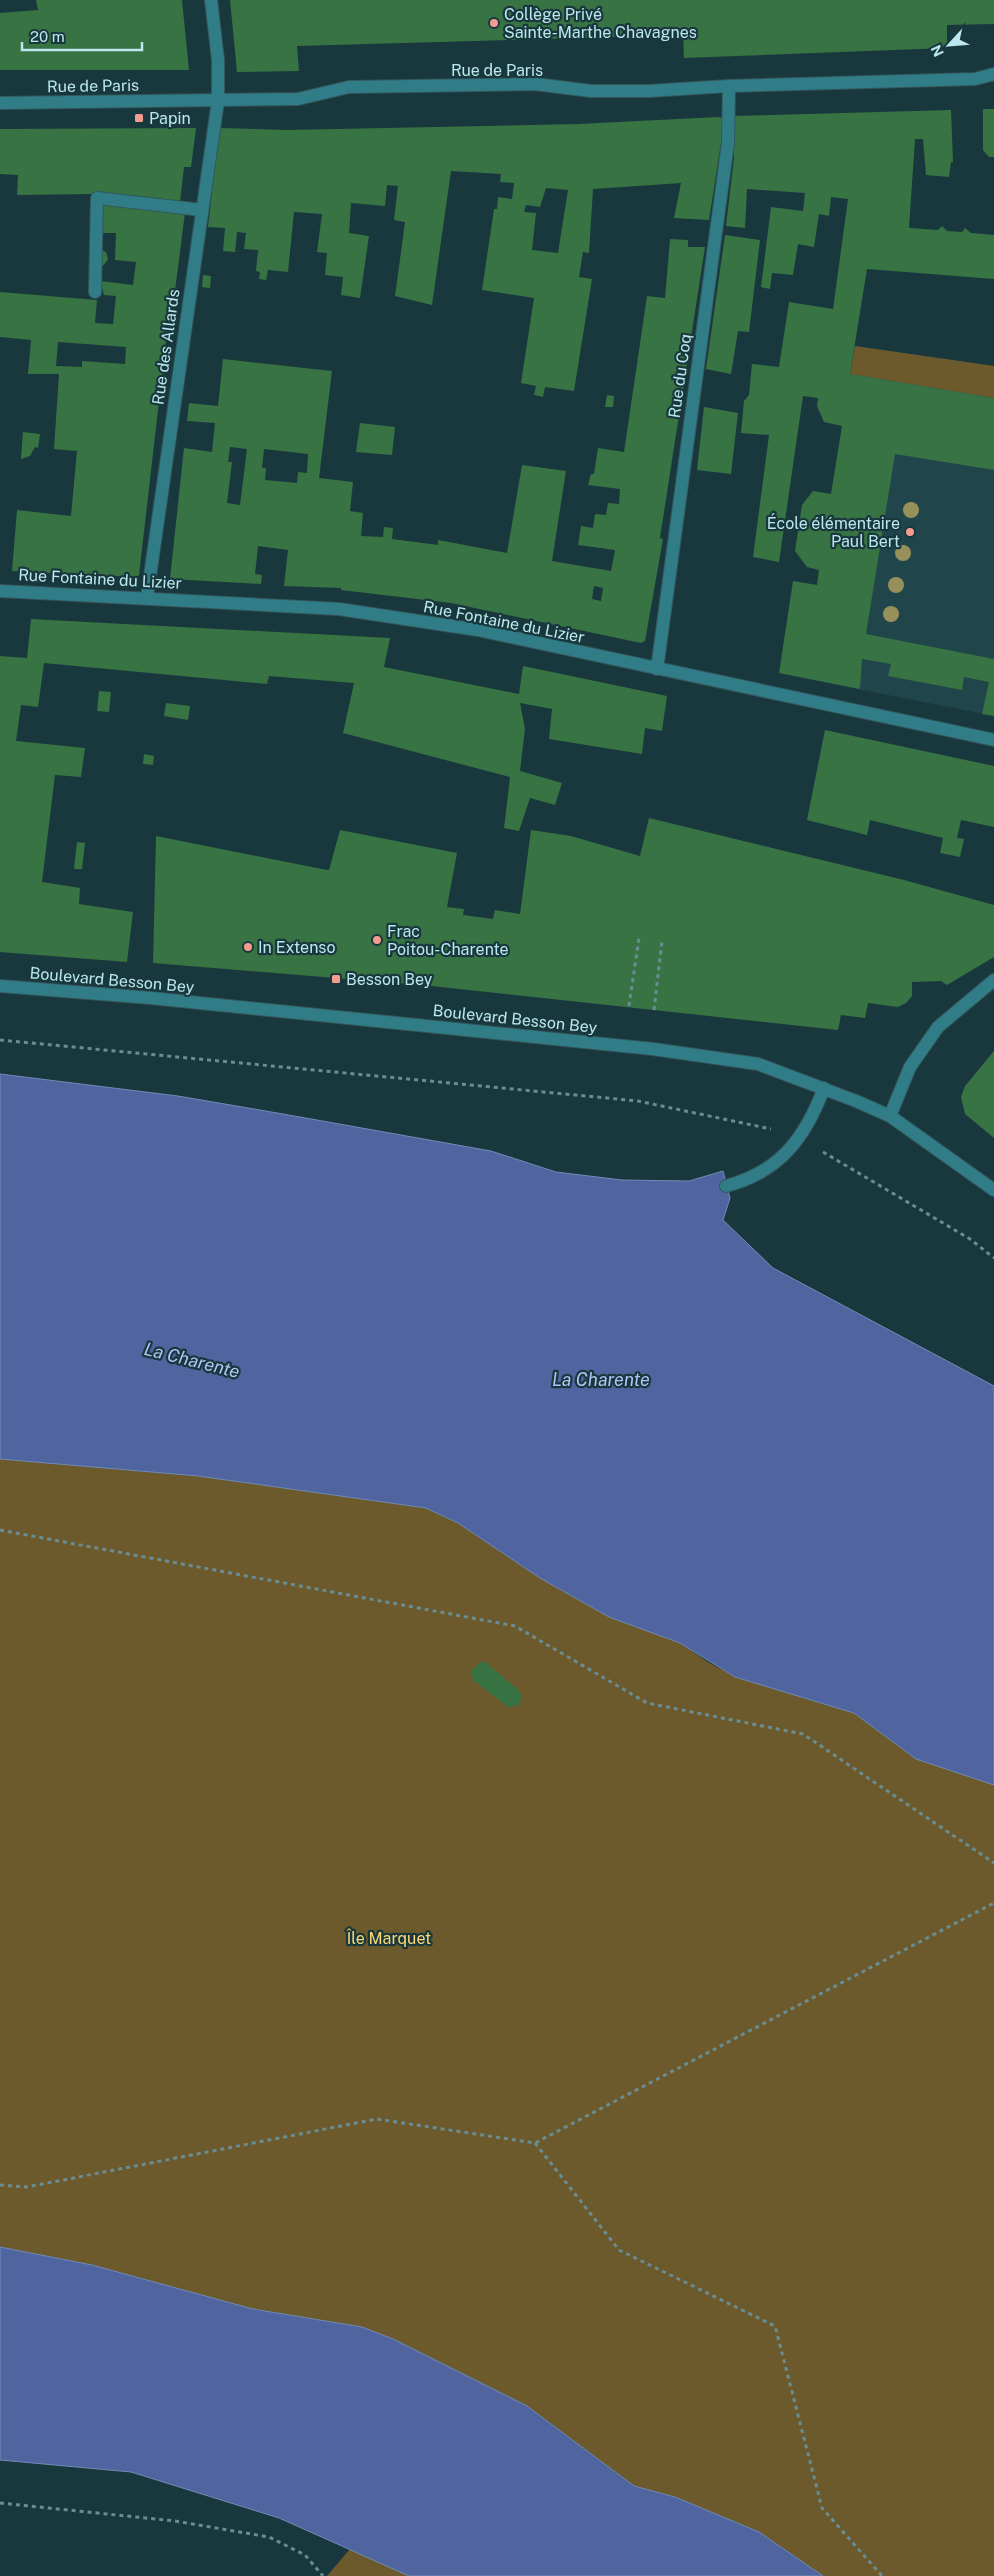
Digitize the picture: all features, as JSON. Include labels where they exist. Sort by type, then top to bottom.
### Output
[{"type":"street","name":"Rue des Allards","points":[[147,597],[218,101],[218,60],[211,0]]},
{"type":"street","name":"Rue de Paris","points":[[0,104],[298,99],[349,87],[535,84],[591,91],[630,91],[729,86],[975,79],[994,74]]},
{"type":"street","name":"Rue du Coq","points":[[657,669],[728,143],[729,86]]},
{"type":"street","points":[[95,292],[97,198],[202,210]]},
{"type":"street","name":"Rue Fontaine du Lizier","points":[[0,591],[147,597],[339,609],[478,630],[994,740]]},
{"type":"street","points":[[890,1116],[910,1067],[938,1027],[994,980]]},
{"type":"street","name":"Boulevard Besson Bey","points":[[0,986],[151,998],[653,1049],[758,1064],[824,1088],[890,1116],[994,1190]]},
{"type":"street","points":[[726,1186],[776,1163],[798,1140],[812,1118],[824,1088]]},
{"type":"path","points":[[629,1006],[639,938]]},
{"type":"path","points":[[654,1010],[662,941]]},
{"type":"path","points":[[0,1040],[638,1101],[778,1130],[878,1182],[970,1239],[994,1258]]},
{"type":"path","points":[[0,1530],[515,1626],[647,1703],[804,1734],[994,1864]]},
{"type":"path","points":[[0,2185],[27,2188],[377,2120],[535,2143],[994,1903]]},
{"type":"path","points":[[535,2143],[619,2250],[775,2326],[822,2508],[882,2576]]},
{"type":"path","points":[[0,2502],[175,2521],[269,2537],[305,2555],[323,2576]]},
{"type":"shaded area","name":"École élémentaire Paul Bert","points":[[855,346],[994,366],[994,716],[802,678]]},
{"type":"green space","points":[[855,346],[994,366],[994,398],[850,374]]},
{"type":"green space","name":"Île Marquet","points":[[0,1459],[198,1476],[426,1508],[458,1523],[540,1578],[609,1617],[680,1643],[735,1677],[854,1713],[916,1759],[994,1785],[994,2576],[823,2576],[759,2532],[675,2497],[634,2486],[527,2406],[393,2339],[362,2327],[253,2309],[92,2265],[0,2247]]},
{"type":"green space","points":[[350,2549],[409,2576],[327,2576]]},
{"type":"water","name":"La Charente","points":[[0,1074],[178,1096],[283,1114],[491,1151],[556,1172],[622,1180],[689,1181],[723,1171],[730,1198],[723,1220],[773,1268],[994,1386],[994,1785],[916,1759],[854,1713],[735,1677],[680,1643],[609,1617],[540,1578],[458,1523],[426,1508],[198,1476],[0,1459]]},
{"type":"water","points":[[0,2247],[92,2265],[253,2309],[362,2327],[393,2339],[527,2406],[634,2486],[675,2497],[759,2532],[823,2576],[409,2576],[279,2518],[131,2472],[0,2460]]},
{"type":"building","points":[[36,0],[182,0],[189,70],[0,70],[0,13],[38,10]]},
{"type":"building","points":[[230,0],[994,0],[994,24],[947,25],[947,48],[684,58],[683,35],[297,46],[299,71],[237,72]]},
{"type":"building","points":[[983,109],[994,109],[994,157],[989,157],[983,150]]},
{"type":"building","points":[[951,110],[953,162],[951,162],[949,177],[926,175],[923,139],[915,139],[909,228],[938,230],[942,226],[947,231],[962,232],[965,228],[971,233],[994,235],[994,279],[867,269],[850,374],[994,398],[994,470],[895,454],[866,634],[994,659],[994,716],[982,714],[989,682],[964,677],[962,690],[888,676],[891,664],[862,659],[860,689],[779,673],[793,581],[817,585],[819,570],[807,567],[795,551],[802,505],[813,491],[831,494],[842,426],[824,422],[817,406],[818,398],[803,396],[779,562],[753,557],[769,435],[741,433],[744,401],[749,395],[752,364],[779,367],[789,302],[833,309],[848,199],[831,197],[829,216],[819,214],[814,247],[798,244],[793,275],[772,273],[770,289],[761,287],[771,207],[803,211],[805,193],[747,189],[745,228],[726,226],[734,158],[733,116]]},
{"type":"building","points":[[718,117],[723,118],[723,143],[721,143],[709,220],[674,218],[681,183],[593,189],[589,253],[583,252],[579,277],[592,279],[574,391],[545,387],[543,397],[534,395],[536,386],[521,383],[534,298],[482,290],[494,209],[497,209],[498,197],[512,199],[514,183],[500,182],[501,174],[451,171],[432,305],[395,296],[405,222],[394,220],[398,186],[387,185],[385,206],[351,203],[349,233],[369,236],[360,298],[341,295],[343,277],[325,275],[327,253],[317,252],[322,214],[294,212],[288,272],[268,270],[266,280],[259,279],[260,272],[256,271],[258,250],[244,249],[246,233],[237,232],[235,252],[223,251],[225,228],[208,227],[219,128],[286,130],[578,124]],"holes":[[[546,188],[568,190],[558,253],[532,250],[536,213],[524,212],[526,205],[540,207]]]},
{"type":"building","points":[[196,128],[191,167],[184,167],[180,202],[91,194],[17,195],[18,175],[0,174],[0,129]]},
{"type":"building","points":[[103,204],[185,213],[173,306],[170,306],[139,575],[136,577],[12,571],[17,510],[71,516],[77,451],[54,449],[59,374],[28,374],[31,340],[0,337],[0,292],[97,300],[95,323],[113,324],[116,296],[104,295],[100,281],[133,285],[136,262],[115,260],[116,233],[100,233]],"holes":[[[58,342],[126,347],[125,364],[82,361],[82,367],[56,366]]]},
{"type":"building","points":[[725,235],[760,240],[749,332],[738,331],[731,374],[706,369]]},
{"type":"building","points":[[670,239],[688,240],[688,247],[705,247],[660,538],[663,539],[645,641],[641,643],[451,603],[341,590],[341,588],[284,586],[288,550],[258,546],[255,574],[262,575],[261,584],[170,579],[184,448],[212,452],[215,423],[187,421],[189,403],[218,406],[223,359],[332,371],[319,478],[353,482],[350,511],[363,513],[361,536],[383,537],[384,527],[393,528],[392,539],[438,545],[438,540],[507,553],[522,465],[566,471],[552,561],[611,571],[615,550],[578,545],[581,526],[593,528],[595,514],[606,515],[608,503],[619,504],[620,489],[588,485],[591,474],[594,474],[598,448],[624,452],[647,296],[665,298]],"holes":[[[230,447],[247,449],[240,505],[227,503],[232,462],[228,462]],[[264,449],[308,454],[307,473],[298,472],[297,483],[265,480],[266,468],[262,468]],[[594,586],[603,588],[601,601],[592,599]]]},
{"type":"building","points":[[101,250],[106,252],[108,259],[104,265],[100,266]]},
{"type":"building","points":[[203,275],[211,276],[210,288],[202,287]]},
{"type":"building","points":[[607,395],[614,396],[613,407],[605,407]]},
{"type":"building","points":[[704,407],[738,413],[731,474],[697,470]]},
{"type":"building","points":[[360,423],[395,427],[392,455],[356,452]]},
{"type":"building","points":[[23,432],[40,434],[38,448],[35,447],[30,456],[21,459]]},
{"type":"building","points":[[31,619],[390,638],[384,667],[519,694],[523,666],[667,696],[662,731],[645,728],[642,754],[549,739],[552,709],[520,703],[525,729],[520,771],[562,783],[555,805],[530,798],[519,831],[504,828],[510,777],[343,733],[354,683],[269,676],[267,684],[44,663],[38,707],[21,705],[16,741],[85,748],[81,777],[55,775],[42,882],[80,888],[79,904],[133,912],[127,962],[0,952],[0,656],[27,658]]},
{"type":"building","points":[[99,691],[111,692],[109,712],[97,711]]},
{"type":"building","points":[[166,703],[190,706],[188,720],[164,716]]},
{"type":"building","points":[[825,730],[994,766],[994,827],[961,820],[957,838],[964,839],[960,857],[940,853],[943,838],[870,820],[867,835],[807,820]]},
{"type":"building","points":[[144,754],[154,756],[153,765],[143,764]]},
{"type":"building","points":[[649,818],[904,880],[994,905],[994,957],[947,985],[941,981],[912,982],[912,996],[906,1003],[898,1007],[868,1003],[865,1018],[841,1015],[838,1030],[432,986],[153,963],[156,836],[327,870],[329,870],[340,830],[457,853],[447,907],[464,909],[463,915],[493,919],[495,910],[520,914],[531,830],[571,836],[640,856]]},
{"type":"building","points":[[77,842],[85,843],[82,869],[74,869]]},
{"type":"building","points":[[994,1051],[994,1138],[965,1114],[961,1097],[965,1086]]},
{"type":"building","points":[[480,1662],[485,1662],[517,1689],[522,1695],[519,1705],[508,1707],[473,1680],[471,1671]]},
{"type":"place","name":"Collège Privé Sainte-Marthe Chavagnes","points":[[494,23]]},
{"type":"place","name":"Papin","points":[[139,118]]},
{"type":"place","name":"École élémentaire Paul Bert","points":[[910,532]]},
{"type":"place","name":"Frac Poitou-Charente","points":[[377,940]]},
{"type":"place","name":"In Extenso","points":[[248,947]]},
{"type":"place","name":"Besson Bey","points":[[336,979]]}]
